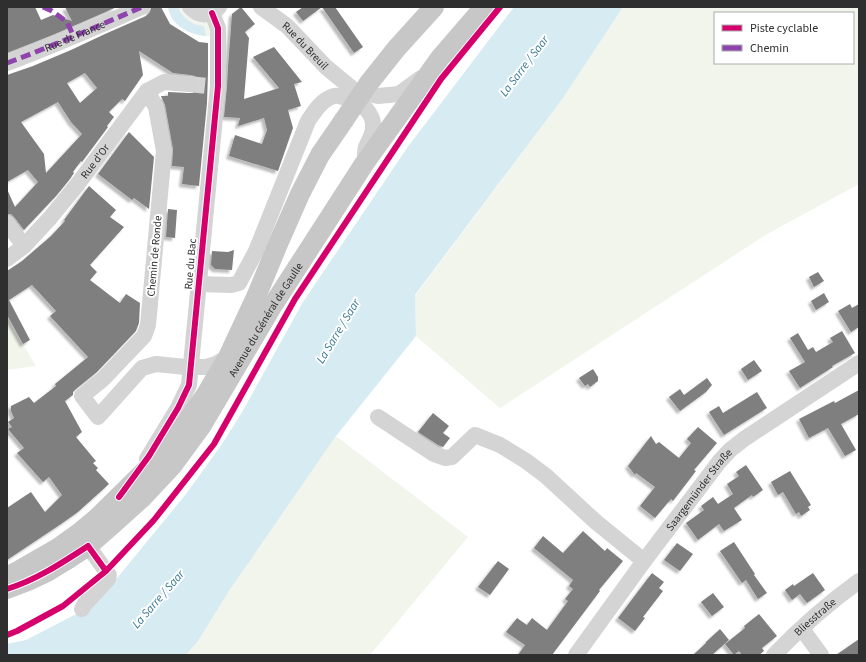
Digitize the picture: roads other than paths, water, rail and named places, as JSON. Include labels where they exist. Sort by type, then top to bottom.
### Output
[{"type":"main road","name":"Avenue du Général de Gaulle","points":[[7,576],[40,559],[64,544],[97,518],[156,460],[184,426],[205,396],[228,357],[256,297],[300,194],[320,155],[369,83],[396,49],[434,7]]},
{"type":"main road","points":[[440,58],[479,7]]},
{"type":"main road","name":"Avenue du Général de Gaulle","points":[[7,589],[47,572],[88,546],[143,497],[172,466],[202,425],[273,305],[364,164],[440,58],[484,7]]},
{"type":"street","name":"Rue de France","points":[[7,63],[67,40],[142,7]]},
{"type":"street","points":[[190,7],[194,12],[206,15],[216,10]]},
{"type":"street","name":"Rue du Breuil","points":[[261,7],[286,26],[326,67],[334,96]]},
{"type":"street","name":"Rue du Bac","points":[[119,497],[149,456],[175,413],[189,385],[199,284],[218,28],[216,10]]},
{"type":"street","points":[[326,67],[355,91],[378,96],[399,94],[420,80],[440,58]]},
{"type":"street","name":"Rue d'Or","points":[[7,259],[24,246],[50,218],[147,91],[164,82],[189,84]]},
{"type":"street","name":"Chemin de Ronde","points":[[147,91],[156,107],[164,151],[148,325],[144,336],[102,379],[82,396],[98,417],[142,368],[156,364],[186,367],[191,366]]},
{"type":"street","points":[[199,284],[231,285],[239,283],[256,251],[308,121],[321,103],[334,96],[341,96],[351,100],[367,110],[372,118],[373,126],[372,136],[365,148],[364,164]]},
{"type":"street","points":[[7,223],[24,246]]},
{"type":"street","points":[[191,366],[206,367],[216,364],[228,357]]},
{"type":"street","name":"Saargemünder Straße","points":[[576,655],[644,561],[719,462],[730,450],[744,438],[859,363]]},
{"type":"street","points":[[378,417],[434,454],[445,458],[452,457],[475,435],[500,445],[526,461],[546,476],[596,522],[644,561]]},
{"type":"street","points":[[82,609],[108,579],[106,571],[88,546]]},
{"type":"street","name":"Bliesstraße","points":[[774,655],[826,607],[859,581]]},
{"type":"street","points":[[802,629],[821,655]]},
{"type":"water","points":[[168,7],[178,7],[185,18],[195,24],[204,26],[206,36],[194,34],[182,28],[173,19]]},
{"type":"water","name":"La Sarre / Saar","points":[[514,7],[623,7],[563,98],[415,295],[416,336],[336,436],[229,591],[198,641],[186,655],[7,655],[7,644],[26,640],[82,611],[104,594],[186,494],[222,444],[241,414],[303,302],[407,148]]},
{"type":"tunnel","points":[[189,84],[208,86]]}]
